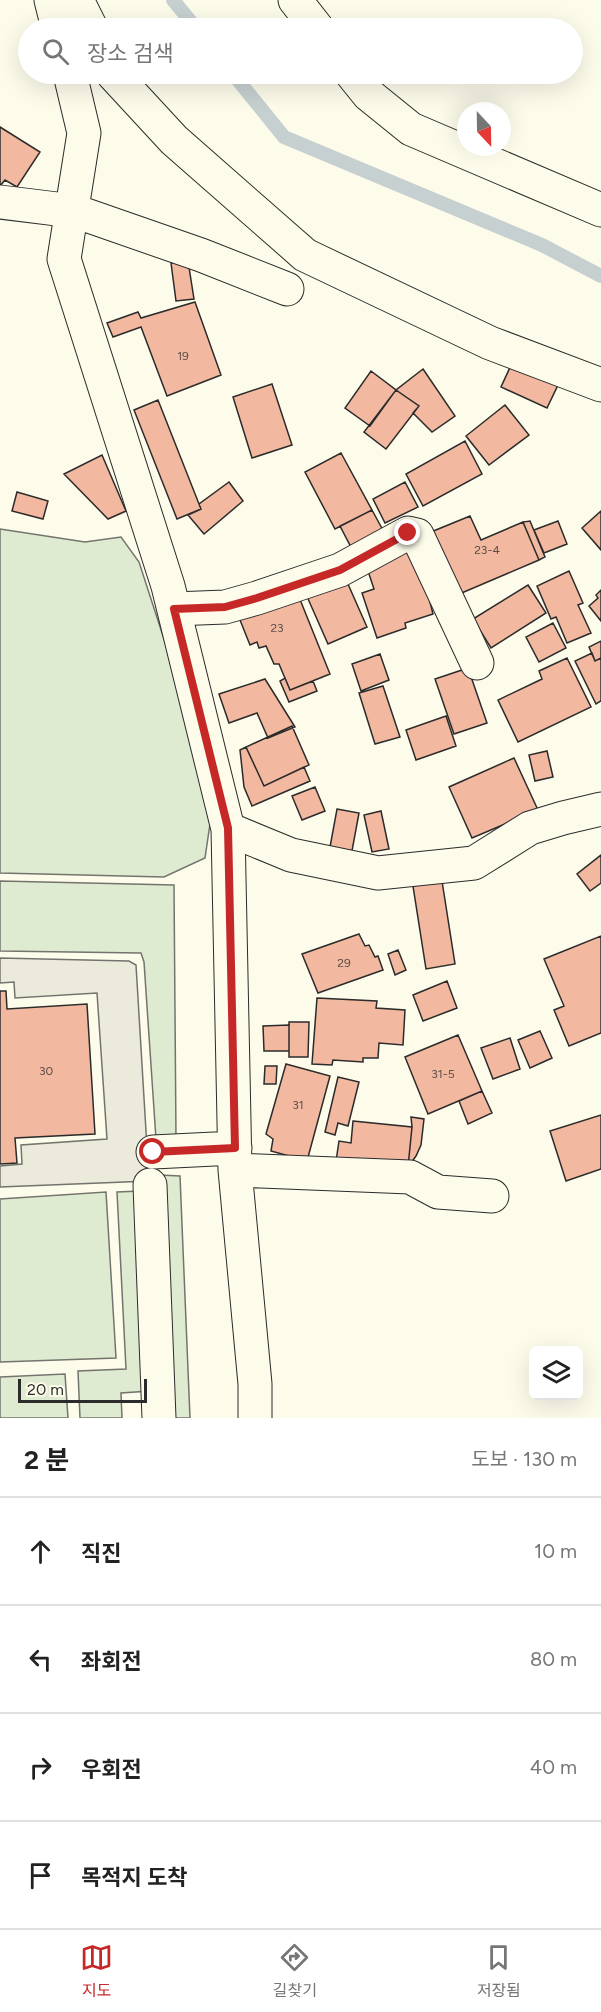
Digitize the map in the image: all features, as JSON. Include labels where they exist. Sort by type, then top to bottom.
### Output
[{"type":"street","points":[[51,0],[56,18]]},
{"type":"street","points":[[77,0],[86,18]]},
{"type":"street","points":[[295,0],[309,18]]},
{"type":"street","points":[[72,84],[84,133],[64,259],[168,586],[228,828],[235,1159],[255,1384],[255,1418]]},
{"type":"street","points":[[122,84],[174,140],[305,255],[490,343],[601,385]]},
{"type":"street","points":[[360,84],[369,95],[411,129],[601,210]]},
{"type":"street","points":[[0,202],[73,212],[201,255],[287,288]]},
{"type":"street","points":[[174,609],[225,607],[257,598],[340,570],[408,533],[417,535],[477,663]]},
{"type":"street","points":[[228,828],[291,855],[378,873],[474,863],[530,828],[601,809]]},
{"type":"street","points":[[153,1152],[410,1177],[438,1192],[492,1196]]},
{"type":"street","points":[[150,1185],[159,1418]]},
{"type":"street","points":[[255,1384],[278,1418]]},
{"type":"green space","points":[[0,529],[85,542],[121,537],[139,562],[187,710],[211,817],[205,858],[164,877],[0,873]]},
{"type":"green space","points":[[0,881],[174,885],[176,1139],[156,1139],[144,962],[141,953],[0,951]]},
{"type":"green space","points":[[159,1175],[180,1176],[190,1418],[170,1418]]},
{"type":"green space","points":[[140,1191],[150,1391],[121,1393],[122,1418],[80,1418],[78,1371],[126,1369],[117,1192]]},
{"type":"green space","points":[[106,1192],[116,1358],[0,1362],[0,1199]]},
{"type":"green space","points":[[65,1374],[68,1418],[0,1418],[0,1377]]},
{"type":"shaded area","points":[[0,958],[129,961],[136,965],[149,1181],[0,1187],[0,1166],[22,1164],[21,1145],[107,1139],[97,993],[15,998],[14,982],[0,983]]},
{"type":"building","points":[[0,127],[40,152],[17,187],[5,180],[0,186]]},
{"type":"building","points":[[188,261],[194,299],[176,301],[171,263]]},
{"type":"building","points":[[195,302],[221,375],[167,396],[141,327],[113,337],[107,323],[138,312],[141,318]]},
{"type":"building","points":[[512,363],[558,385],[547,408],[501,387]]},
{"type":"building","points":[[423,369],[455,416],[432,432],[413,413],[419,406],[396,390]]},
{"type":"building","points":[[371,371],[396,390],[370,426],[345,408]]},
{"type":"building","points":[[272,384],[292,445],[252,458],[233,397]]},
{"type":"building","points":[[396,390],[419,406],[386,449],[364,432]]},
{"type":"building","points":[[158,400],[201,509],[177,519],[134,410]]},
{"type":"building","points":[[505,405],[529,435],[489,465],[466,436]]},
{"type":"building","points":[[465,441],[482,474],[423,506],[406,474]]},
{"type":"building","points":[[341,453],[372,510],[335,529],[305,472]]},
{"type":"building","points":[[102,455],[126,511],[108,519],[64,474]]},
{"type":"building","points":[[229,482],[243,501],[204,534],[188,515],[201,509],[199,504]]},
{"type":"building","points":[[405,482],[418,507],[385,523],[373,499]]},
{"type":"building","points":[[17,492],[48,501],[43,519],[12,511]]},
{"type":"building","points":[[372,510],[385,534],[353,551],[340,526]]},
{"type":"building","points":[[601,511],[601,550],[582,528]]},
{"type":"building","points":[[470,516],[481,540],[523,522],[539,560],[457,595],[431,532]]},
{"type":"building","points":[[530,521],[545,557],[539,560],[523,522]]},
{"type":"building","points":[[558,521],[567,544],[544,553],[534,530]]},
{"type":"building","points":[[411,544],[436,600],[430,602],[433,614],[405,623],[406,628],[377,638],[362,593],[374,589],[364,559]]},
{"type":"building","points":[[569,571],[583,603],[578,605],[591,633],[567,643],[556,617],[551,619],[537,586]]},
{"type":"building","points":[[344,575],[367,627],[328,644],[305,592]]},
{"type":"building","points":[[528,585],[546,613],[491,648],[473,619]]},
{"type":"building","points":[[601,590],[601,621],[589,606],[598,598],[596,595]]},
{"type":"building","points":[[297,592],[330,674],[290,690],[279,664],[274,664],[266,646],[259,648],[257,642],[250,645],[238,615]]},
{"type":"building","points":[[553,623],[566,648],[539,662],[526,637]]},
{"type":"building","points":[[601,641],[601,658],[595,661],[589,647]]},
{"type":"building","points":[[592,653],[595,661],[601,658],[601,701],[596,704],[575,661]]},
{"type":"building","points":[[380,654],[389,680],[361,691],[352,664]]},
{"type":"building","points":[[567,658],[591,707],[518,742],[498,700],[542,679],[539,671]]},
{"type":"building","points":[[468,668],[487,723],[454,734],[435,679]]},
{"type":"building","points":[[285,678],[290,690],[313,681],[317,691],[289,702],[280,681]]},
{"type":"building","points":[[265,679],[295,727],[268,738],[257,713],[229,723],[219,694]]},
{"type":"building","points":[[383,686],[400,737],[375,744],[359,693]]},
{"type":"building","points":[[446,716],[456,746],[416,760],[406,730]]},
{"type":"building","points":[[292,726],[309,765],[264,786],[246,747]]},
{"type":"building","points":[[246,747],[264,786],[304,767],[310,781],[252,806],[244,787],[240,750]]},
{"type":"building","points":[[547,751],[553,777],[535,781],[529,755]]},
{"type":"building","points":[[514,758],[538,810],[472,838],[449,787]]},
{"type":"building","points":[[315,787],[325,811],[302,820],[292,796]]},
{"type":"building","points":[[337,809],[359,813],[352,851],[330,847]]},
{"type":"building","points":[[381,811],[389,849],[372,852],[364,815]]},
{"type":"building","points":[[601,855],[601,883],[590,891],[577,874]]},
{"type":"building","points":[[442,881],[455,964],[426,969],[413,886]]},
{"type":"building","points":[[359,934],[365,946],[369,945],[375,957],[378,956],[383,970],[318,993],[302,954]]},
{"type":"building","points":[[601,936],[601,1033],[569,1046],[554,1010],[564,1006],[544,959]]},
{"type":"building","points":[[398,950],[406,970],[395,975],[388,954]]},
{"type":"building","points":[[447,981],[457,1008],[423,1021],[413,995]]},
{"type":"building","points":[[0,991],[6,991],[7,1009],[87,1004],[95,1134],[15,1138],[17,1163],[0,1164]]},
{"type":"building","points":[[317,998],[377,1001],[376,1008],[405,1010],[403,1045],[379,1043],[378,1058],[363,1058],[363,1062],[333,1060],[332,1065],[312,1064]]},
{"type":"building","points":[[289,1022],[309,1022],[308,1057],[289,1057]]},
{"type":"building","points":[[289,1025],[289,1051],[264,1051],[263,1026]]},
{"type":"building","points":[[540,1031],[552,1058],[530,1068],[518,1040]]},
{"type":"building","points":[[458,1035],[482,1091],[428,1114],[405,1057]]},
{"type":"building","points":[[510,1038],[520,1069],[493,1079],[481,1048]]},
{"type":"building","points":[[286,1064],[330,1076],[307,1161],[271,1151],[273,1139],[266,1134]]},
{"type":"building","points":[[265,1066],[277,1066],[276,1084],[264,1084]]},
{"type":"building","points":[[338,1077],[359,1082],[348,1126],[338,1123],[335,1135],[325,1132]]},
{"type":"building","points":[[482,1091],[492,1113],[468,1124],[459,1101]]},
{"type":"building","points":[[601,1115],[601,1169],[566,1181],[550,1131]]},
{"type":"building","points":[[411,1117],[424,1119],[421,1145],[408,1167],[412,1127]]},
{"type":"building","points":[[353,1121],[412,1127],[408,1167],[336,1161],[339,1141],[351,1143]]},
{"type":"waterway","points":[[173,0],[188,18]]},
{"type":"waterway","points":[[241,84],[284,137],[542,245],[601,276]]},
{"type":"route","points":[[153,1152],[235,1148],[228,828],[174,609],[225,607],[257,598],[340,570],[408,533]]}]
